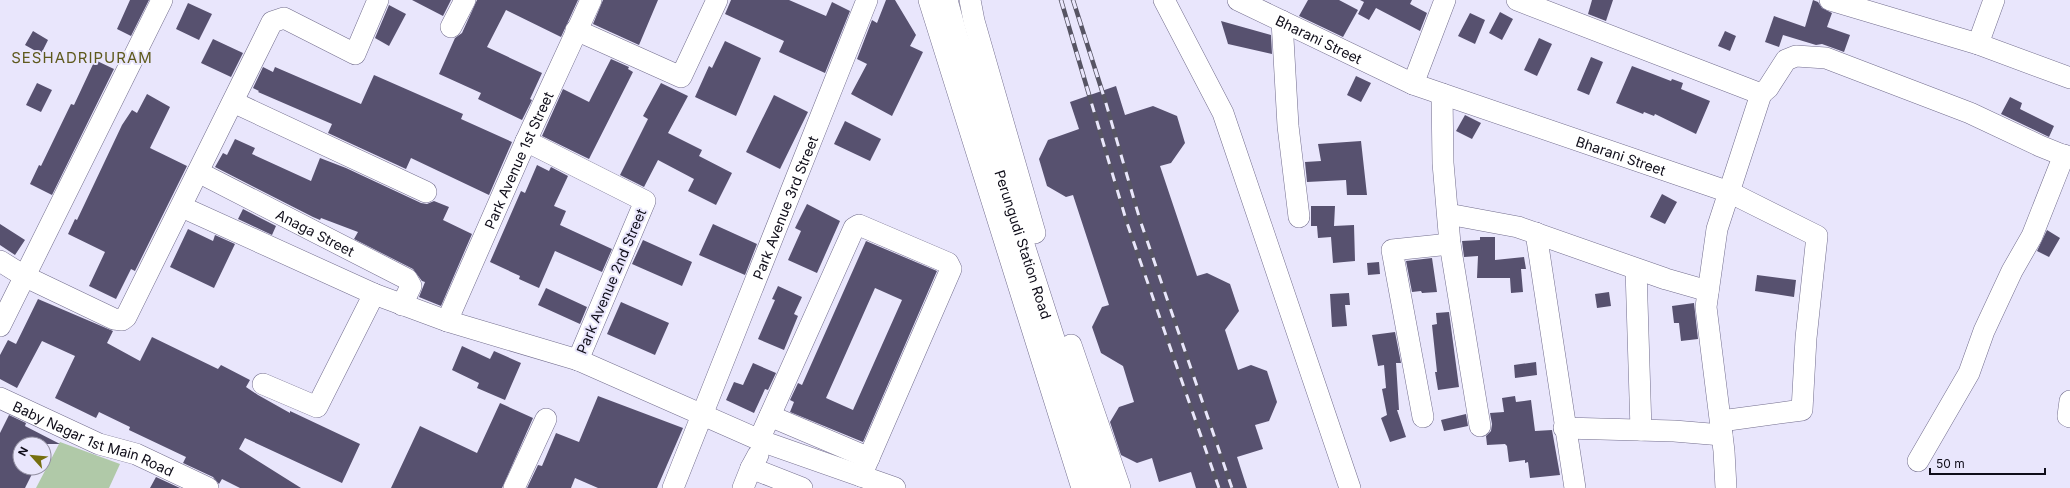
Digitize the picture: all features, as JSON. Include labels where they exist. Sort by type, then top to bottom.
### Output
[{"type":"street","points":[[0,326],[162,0]]},
{"type":"street","points":[[0,261],[24,276],[114,319],[122,320],[128,312],[182,207],[272,22],[284,18],[355,54],[378,0]]},
{"type":"street","points":[[452,26],[465,0]]},
{"type":"street","name":"Park Avenue 1st Street","points":[[447,321],[590,0]]},
{"type":"street","points":[[576,30],[681,77],[717,0]]},
{"type":"street","name":"Park Avenue 3rd Street","points":[[673,488],[867,0]]},
{"type":"street","name":"Perungudi Station Road","points":[[929,0],[1082,488]]},
{"type":"street","name":"Perungudi Station Road","points":[[948,0],[956,33],[1099,450],[1102,488]]},
{"type":"street","points":[[970,0],[974,21],[1045,270],[1099,450],[1120,488]]},
{"type":"street","points":[[1164,0],[1223,113],[1350,488]]},
{"type":"street","name":"Bharani Street","points":[[1238,0],[1413,84],[1729,192],[1817,236],[1806,338],[1802,410],[1722,428]]},
{"type":"street","points":[[1413,84],[1445,0]]},
{"type":"street","points":[[1517,0],[1761,94]]},
{"type":"street","points":[[1830,0],[1978,44],[2070,78]]},
{"type":"street","points":[[1978,44],[1994,0]]},
{"type":"street","points":[[1282,21],[1288,126],[1299,217]]},
{"type":"street","points":[[1726,488],[1722,428],[1706,308],[1718,229],[1761,94],[1768,88],[1786,60],[1796,56],[1826,58],[1970,113],[2067,157],[2032,236],[2012,271],[1984,331],[1969,373],[1918,460]]},
{"type":"street","points":[[1442,94],[1443,155],[1450,244],[1480,426]]},
{"type":"street","points":[[233,102],[426,192]]},
{"type":"street","name":"Park Avenue 2nd Street","points":[[526,141],[645,201],[578,360]]},
{"type":"street","name":"Anaga Street","points":[[198,172],[409,281],[411,286],[402,305]]},
{"type":"street","points":[[182,207],[374,294],[402,305],[447,321],[578,360],[702,416],[762,441],[865,467]]},
{"type":"street","points":[[1448,214],[1518,227],[1636,269],[1708,291]]},
{"type":"street","points":[[743,488],[762,441],[770,416],[854,228],[859,225],[948,263],[951,266],[865,467]]},
{"type":"street","points":[[1536,233],[1564,428],[1575,488]]},
{"type":"street","points":[[1423,418],[1392,250],[1450,244]]},
{"type":"street","points":[[1636,269],[1641,430]]},
{"type":"street","points":[[263,384],[312,406],[317,406],[374,294]]},
{"type":"street","name":"Baby Nagar 1st Main Road","points":[[0,398],[99,444],[136,454],[208,488]]},
{"type":"street","points":[[2070,402],[2068,416],[2070,417]]},
{"type":"street","points":[[770,416],[865,467],[895,488]]},
{"type":"street","points":[[514,488],[546,419]]},
{"type":"street","points":[[1564,428],[1641,430],[1722,428]]},
{"type":"street","points":[[751,468],[802,488]]},
{"type":"green space","points":[[60,442],[120,464],[109,488],[36,488],[42,476],[52,476],[52,457]]},
{"type":"building","points":[[130,0],[149,0],[131,36],[117,29]]},
{"type":"building","points":[[412,0],[451,0],[443,16]]},
{"type":"building","points":[[477,0],[578,0],[561,37],[506,10],[487,47],[542,73],[530,99],[532,100],[522,120],[478,99],[481,93],[439,74],[455,38],[462,33]]},
{"type":"building","points":[[603,0],[658,0],[639,45],[593,24]]},
{"type":"building","points":[[731,0],[789,0],[826,16],[832,2],[850,11],[825,73],[779,52],[784,41],[725,14]]},
{"type":"building","points":[[886,0],[895,0],[916,35],[910,46],[923,52],[892,116],[851,94],[867,64],[857,59],[872,20],[877,23]]},
{"type":"building","points":[[1308,0],[1339,0],[1358,10],[1343,37],[1299,16]]},
{"type":"building","points":[[1360,0],[1412,0],[1410,4],[1427,13],[1420,31],[1376,8],[1369,20],[1358,14],[1364,2]]},
{"type":"building","points":[[1592,0],[1613,0],[1606,21],[1588,14]]},
{"type":"building","points":[[1813,0],[1818,2],[1822,8],[1832,13],[1827,27],[1850,35],[1844,52],[1822,44],[1816,45],[1783,35],[1779,47],[1765,42],[1774,16],[1805,27]]},
{"type":"building","points":[[188,3],[212,14],[199,40],[176,29]]},
{"type":"building","points":[[389,5],[406,14],[389,46],[375,38]]},
{"type":"building","points":[[1500,12],[1513,19],[1502,40],[1489,33]]},
{"type":"building","points":[[1470,13],[1485,20],[1475,44],[1458,36]]},
{"type":"building","points":[[1221,21],[1271,35],[1272,54],[1228,44]]},
{"type":"building","points":[[33,31],[48,40],[41,54],[25,45]]},
{"type":"building","points":[[1725,31],[1736,36],[1730,51],[1718,46]]},
{"type":"building","points":[[1539,38],[1552,44],[1537,76],[1524,70]]},
{"type":"building","points":[[213,39],[243,53],[231,77],[201,63]]},
{"type":"building","points":[[725,41],[761,58],[736,116],[695,97],[709,66],[712,68]]},
{"type":"building","points":[[1591,57],[1603,62],[1589,95],[1577,90]]},
{"type":"building","points":[[611,59],[629,67],[628,69],[633,72],[589,159],[542,136],[563,89],[589,102]]},
{"type":"building","points":[[95,60],[114,69],[52,195],[30,184],[39,165],[41,166],[71,104],[74,105]]},
{"type":"building","points":[[1632,66],[1671,81],[1672,79],[1683,83],[1681,89],[1710,101],[1696,134],[1655,114],[1654,116],[1644,112],[1643,114],[1616,103]]},
{"type":"building","points":[[263,67],[273,72],[275,67],[361,104],[374,75],[463,114],[461,119],[512,142],[489,195],[411,158],[406,169],[328,133],[332,124],[258,92],[259,91],[253,88]]},
{"type":"building","points":[[1356,76],[1371,83],[1361,102],[1347,95]]},
{"type":"building","points":[[37,83],[52,90],[41,112],[26,105]]},
{"type":"building","points":[[661,83],[688,96],[668,133],[702,150],[699,156],[732,173],[716,205],[688,191],[694,179],[658,160],[644,187],[620,175],[648,119],[643,116]]},
{"type":"building","points":[[1116,86],[1125,115],[1153,106],[1177,116],[1185,143],[1171,163],[1160,166],[1197,276],[1207,273],[1230,284],[1239,311],[1225,330],[1238,370],[1251,365],[1267,371],[1277,402],[1269,421],[1255,425],[1263,449],[1237,457],[1247,488],[1196,488],[1191,472],[1159,482],[1152,458],[1137,463],[1121,455],[1110,422],[1119,407],[1134,402],[1123,366],[1101,353],[1092,327],[1102,307],[1109,305],[1073,195],[1066,197],[1047,186],[1039,159],[1048,140],[1079,129],[1070,102]]},
{"type":"building","points":[[147,94],[170,107],[150,148],[187,166],[135,271],[131,269],[116,299],[89,286],[105,252],[68,234],[75,219],[77,220],[122,125],[132,110],[137,113]]},
{"type":"building","points":[[774,95],[808,112],[780,169],[746,152]]},
{"type":"building","points":[[2010,97],[2022,103],[2020,109],[2054,126],[2049,137],[2001,114]]},
{"type":"building","points":[[1465,115],[1481,123],[1472,139],[1456,131]]},
{"type":"building","points":[[845,121],[881,139],[870,161],[834,144]]},
{"type":"building","points":[[235,139],[255,148],[252,154],[311,181],[320,158],[346,168],[421,203],[427,204],[434,201],[449,207],[443,220],[472,234],[441,306],[419,297],[425,282],[422,281],[413,269],[354,239],[358,232],[321,218],[320,220],[313,217],[215,167],[223,153],[227,155]]},
{"type":"building","points":[[1361,141],[1367,195],[1347,195],[1346,180],[1307,182],[1305,162],[1321,161],[1318,144]]},
{"type":"building","points":[[537,165],[549,171],[551,167],[568,176],[554,206],[566,211],[560,225],[612,249],[602,272],[555,251],[539,288],[519,279],[520,276],[490,262],[521,191],[525,193]]},
{"type":"building","points":[[1662,194],[1677,202],[1665,224],[1650,217]]},
{"type":"building","points":[[807,204],[840,221],[817,273],[788,260],[801,231],[795,228]]},
{"type":"building","points":[[1311,206],[1335,206],[1334,226],[1354,225],[1355,261],[1333,263],[1331,237],[1318,238],[1317,226],[1311,226]]},
{"type":"building","points":[[243,209],[276,226],[272,235],[238,219]]},
{"type":"building","points":[[0,224],[25,240],[15,255],[0,245]]},
{"type":"building","points":[[713,224],[757,244],[745,275],[699,255]]},
{"type":"building","points":[[188,229],[213,241],[215,235],[235,244],[214,288],[170,267]]},
{"type":"building","points":[[2047,230],[2060,238],[2049,257],[2037,251]]},
{"type":"building","points":[[1480,237],[1495,237],[1495,260],[1524,257],[1526,269],[1521,269],[1523,292],[1511,293],[1510,278],[1477,278],[1478,256],[1464,257],[1462,241],[1480,240]]},
{"type":"building","points":[[643,240],[692,262],[682,286],[632,264]]},
{"type":"building","points":[[866,241],[937,271],[863,442],[790,412],[794,402],[790,400],[798,383],[802,385]],"holes":[[[875,288],[902,300],[853,410],[826,398]]]},
{"type":"building","points":[[1432,258],[1437,292],[1412,292],[1406,261]]},
{"type":"building","points":[[1379,262],[1380,274],[1368,275],[1367,263]]},
{"type":"building","points":[[1757,275],[1796,280],[1794,297],[1755,291]]},
{"type":"building","points":[[778,286],[802,297],[794,314],[798,316],[784,350],[758,339],[775,300],[772,299]]},
{"type":"building","points":[[546,288],[587,307],[580,324],[538,305]]},
{"type":"building","points":[[1609,292],[1611,306],[1597,308],[1595,294]]},
{"type":"building","points":[[1349,293],[1350,305],[1345,305],[1347,326],[1332,327],[1330,294]]},
{"type":"building","points":[[38,299],[113,331],[107,343],[140,361],[152,337],[218,369],[221,365],[250,380],[246,387],[258,395],[290,413],[290,411],[360,444],[342,483],[245,438],[239,449],[301,488],[240,488],[222,479],[219,484],[213,477],[183,463],[186,457],[129,430],[130,427],[99,412],[96,418],[55,398],[75,356],[42,341],[17,388],[0,379],[0,355],[8,340],[16,344]]},
{"type":"building","points":[[621,302],[669,323],[655,355],[607,334]]},
{"type":"building","points":[[1694,303],[1698,339],[1681,341],[1679,323],[1674,323],[1672,306]]},
{"type":"building","points":[[1449,312],[1459,387],[1438,390],[1435,372],[1437,372],[1432,325],[1437,324],[1436,313]]},
{"type":"building","points":[[1395,332],[1401,363],[1396,363],[1399,410],[1397,410],[1406,437],[1390,442],[1381,418],[1387,415],[1382,389],[1386,388],[1384,365],[1378,366],[1372,335]]},
{"type":"building","points":[[462,346],[490,359],[494,351],[521,363],[505,400],[477,388],[479,383],[452,370]]},
{"type":"building","points":[[1536,362],[1537,375],[1515,378],[1514,365]]},
{"type":"building","points":[[753,363],[776,373],[768,390],[765,389],[754,413],[726,400],[734,382],[743,385]]},
{"type":"building","points":[[598,396],[683,428],[657,488],[598,488],[575,478],[571,488],[527,488],[538,465],[542,466],[556,433],[579,442]]},
{"type":"building","points":[[1515,396],[1516,402],[1531,400],[1535,431],[1552,430],[1560,475],[1530,478],[1528,462],[1525,463],[1525,460],[1509,462],[1507,446],[1505,444],[1487,445],[1486,436],[1491,431],[1492,424],[1490,413],[1504,412],[1502,398]]},
{"type":"building","points":[[500,403],[533,418],[502,488],[391,488],[420,426],[477,453]]},
{"type":"building","points":[[1466,414],[1468,426],[1444,431],[1441,420]]},
{"type":"building","points":[[9,415],[26,423],[25,426],[44,436],[12,436],[12,476],[31,476],[25,488],[0,488],[0,433]]},
{"type":"building","points":[[52,440],[60,444],[52,444]]},
{"type":"building","points":[[156,477],[180,488],[150,488]]},
{"type":"railway","points":[[1061,0],[1127,223],[1219,488]]},
{"type":"railway","points":[[1073,0],[1105,100],[1140,220],[1232,488]]},
{"type":"district","name":"SESHADRIPURAM","points":[[82,57]]}]
